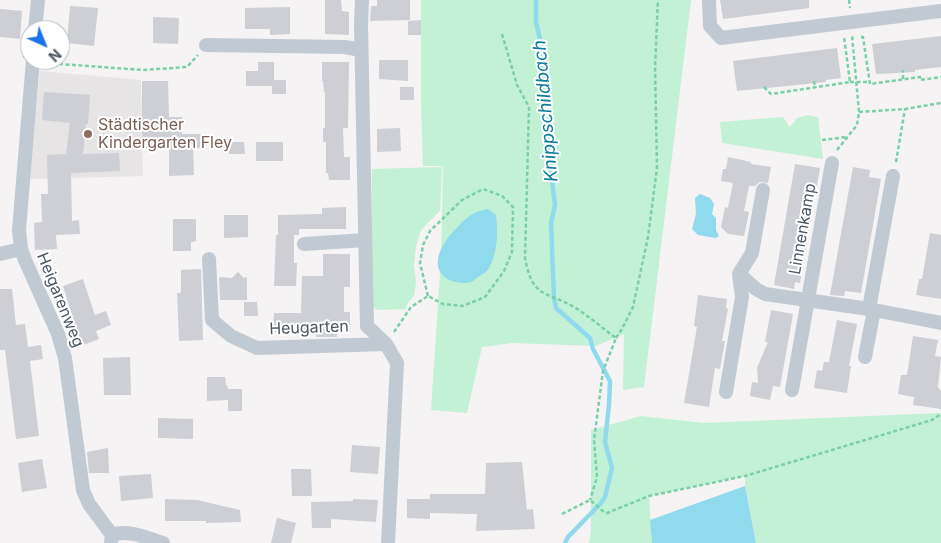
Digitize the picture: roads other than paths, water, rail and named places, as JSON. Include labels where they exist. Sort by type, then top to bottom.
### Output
[{"type":"street","points":[[36,20],[38,0]]},
{"type":"street","name":"Heugarten","points":[[362,0],[361,50],[367,326],[386,344],[397,363],[388,543]]},
{"type":"street","points":[[709,0],[710,26],[721,38],[851,29],[941,11]]},
{"type":"street","points":[[206,45],[345,47],[361,50]]},
{"type":"street","name":"Heigarenweg","points":[[31,70],[19,230],[21,249],[58,334],[65,358],[83,490],[89,504],[112,539]]},
{"type":"street","name":"Linnenkamp","points":[[792,390],[832,163]]},
{"type":"street","points":[[865,357],[893,176]]},
{"type":"street","points":[[726,392],[742,297],[739,274],[752,253],[764,190]]},
{"type":"street","points":[[304,244],[365,240]]},
{"type":"street","points":[[1,251],[21,249]]},
{"type":"street","name":"Heugarten","points":[[209,259],[212,320],[231,336],[257,348],[386,344]]},
{"type":"street","name":"Linnenkamp","points":[[739,274],[756,289],[765,294],[872,309],[941,323]]},
{"type":"street","points":[[112,539],[120,532],[163,543]]},
{"type":"water","points":[[700,194],[710,198],[714,204],[712,214],[716,218],[716,230],[719,236],[716,238],[698,235],[692,229],[696,214],[695,198]]},
{"type":"water","points":[[488,209],[496,215],[497,228],[496,249],[492,262],[486,272],[469,283],[452,281],[440,272],[438,266],[442,246],[467,218],[476,212]]},
{"type":"water","points":[[745,486],[756,543],[652,543],[650,520]]},
{"type":"waterway","name":"Knippschildbach","points":[[536,0],[536,22],[544,57],[541,68],[541,94],[555,205],[551,223],[554,298],[556,308],[590,338],[593,349],[610,381],[605,442],[612,468],[605,497],[568,537],[565,543]]},
{"type":"place","name":"Städtischer Kindergarten Fley","points":[[88,134]]}]
